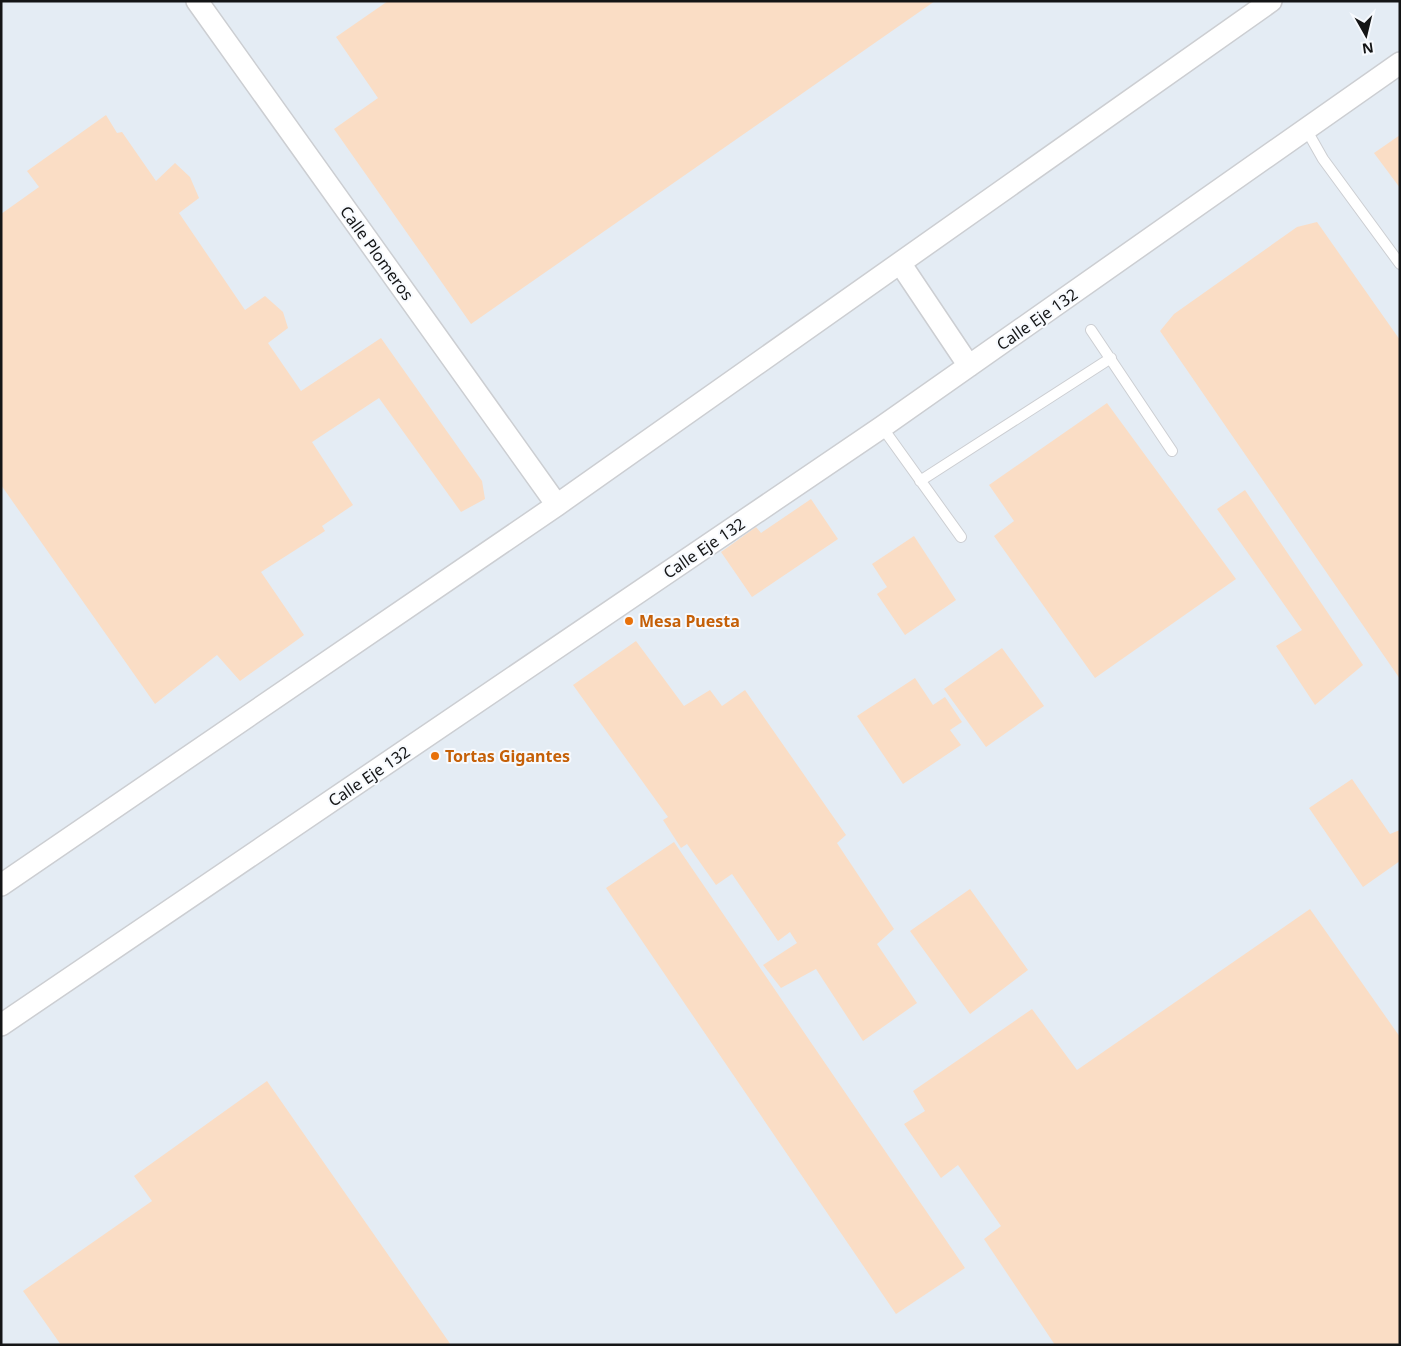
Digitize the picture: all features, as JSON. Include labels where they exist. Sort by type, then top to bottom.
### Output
[{"type":"street","name":"Calle Plomeros","points":[[198,1],[557,505]]},
{"type":"street","points":[[1,885],[557,505],[1265,3]]},
{"type":"street","name":"Calle Eje 132","points":[[1,1025],[882,428],[1400,62]]},
{"type":"street","points":[[900,263],[970,366]]},
{"type":"lane","points":[[1306,129],[1323,159],[1400,264]]},
{"type":"lane","points":[[1091,330],[1172,451]]},
{"type":"lane","points":[[920,481],[1111,358]]},
{"type":"lane","points":[[882,428],[961,537]]},
{"type":"shaded area","points":[[1,1],[1400,1],[1400,1345],[1,1345]]},
{"type":"building","points":[[388,1],[935,1],[471,324],[334,129],[378,98],[336,37]]},
{"type":"building","points":[[106,115],[117,133],[122,132],[156,181],[175,163],[190,177],[199,198],[179,213],[245,310],[265,296],[283,312],[288,328],[268,343],[301,391],[381,338],[482,481],[485,499],[461,512],[379,398],[312,442],[353,505],[322,526],[325,531],[261,572],[304,635],[240,681],[217,655],[155,704],[1,485],[1,214],[39,187],[27,171]]},
{"type":"building","points":[[1400,135],[1400,188],[1374,153]]},
{"type":"building","points":[[1317,222],[1400,340],[1400,679],[1160,331],[1174,314],[1297,227]]},
{"type":"building","points":[[1107,403],[1236,579],[1095,678],[994,536],[1014,521],[989,485]]},
{"type":"building","points":[[1245,490],[1363,665],[1315,705],[1276,646],[1302,630],[1217,509]]},
{"type":"building","points":[[811,499],[838,539],[752,597],[721,552],[756,527],[761,533]]},
{"type":"building","points":[[914,536],[956,600],[905,635],[877,594],[887,587],[872,564]]},
{"type":"building","points":[[636,641],[684,706],[710,690],[722,706],[745,690],[846,835],[837,843],[894,929],[877,944],[917,1003],[863,1041],[816,969],[781,988],[763,965],[797,943],[790,932],[778,941],[732,874],[716,885],[687,844],[681,848],[663,820],[668,817],[573,685]]},
{"type":"building","points":[[1002,648],[1044,706],[986,747],[944,689]]},
{"type":"building","points":[[915,678],[933,705],[945,697],[962,722],[950,730],[961,745],[903,784],[857,716]]},
{"type":"building","points":[[1352,779],[1390,834],[1400,830],[1400,861],[1363,887],[1309,808]]},
{"type":"building","points":[[674,842],[965,1268],[896,1314],[606,888]]},
{"type":"building","points":[[970,889],[1028,970],[970,1014],[910,931]]},
{"type":"building","points":[[1310,909],[1400,1037],[1400,1345],[1055,1345],[984,1239],[1001,1226],[958,1165],[941,1178],[904,1124],[925,1111],[913,1091],[1032,1009],[1077,1070]]},
{"type":"building","points":[[267,1081],[451,1345],[61,1345],[23,1291],[152,1201],[134,1176]]},
{"type":"place","name":"Mesa Puesta","points":[[629,621]]},
{"type":"place","name":"Tortas Gigantes","points":[[435,756]]}]
